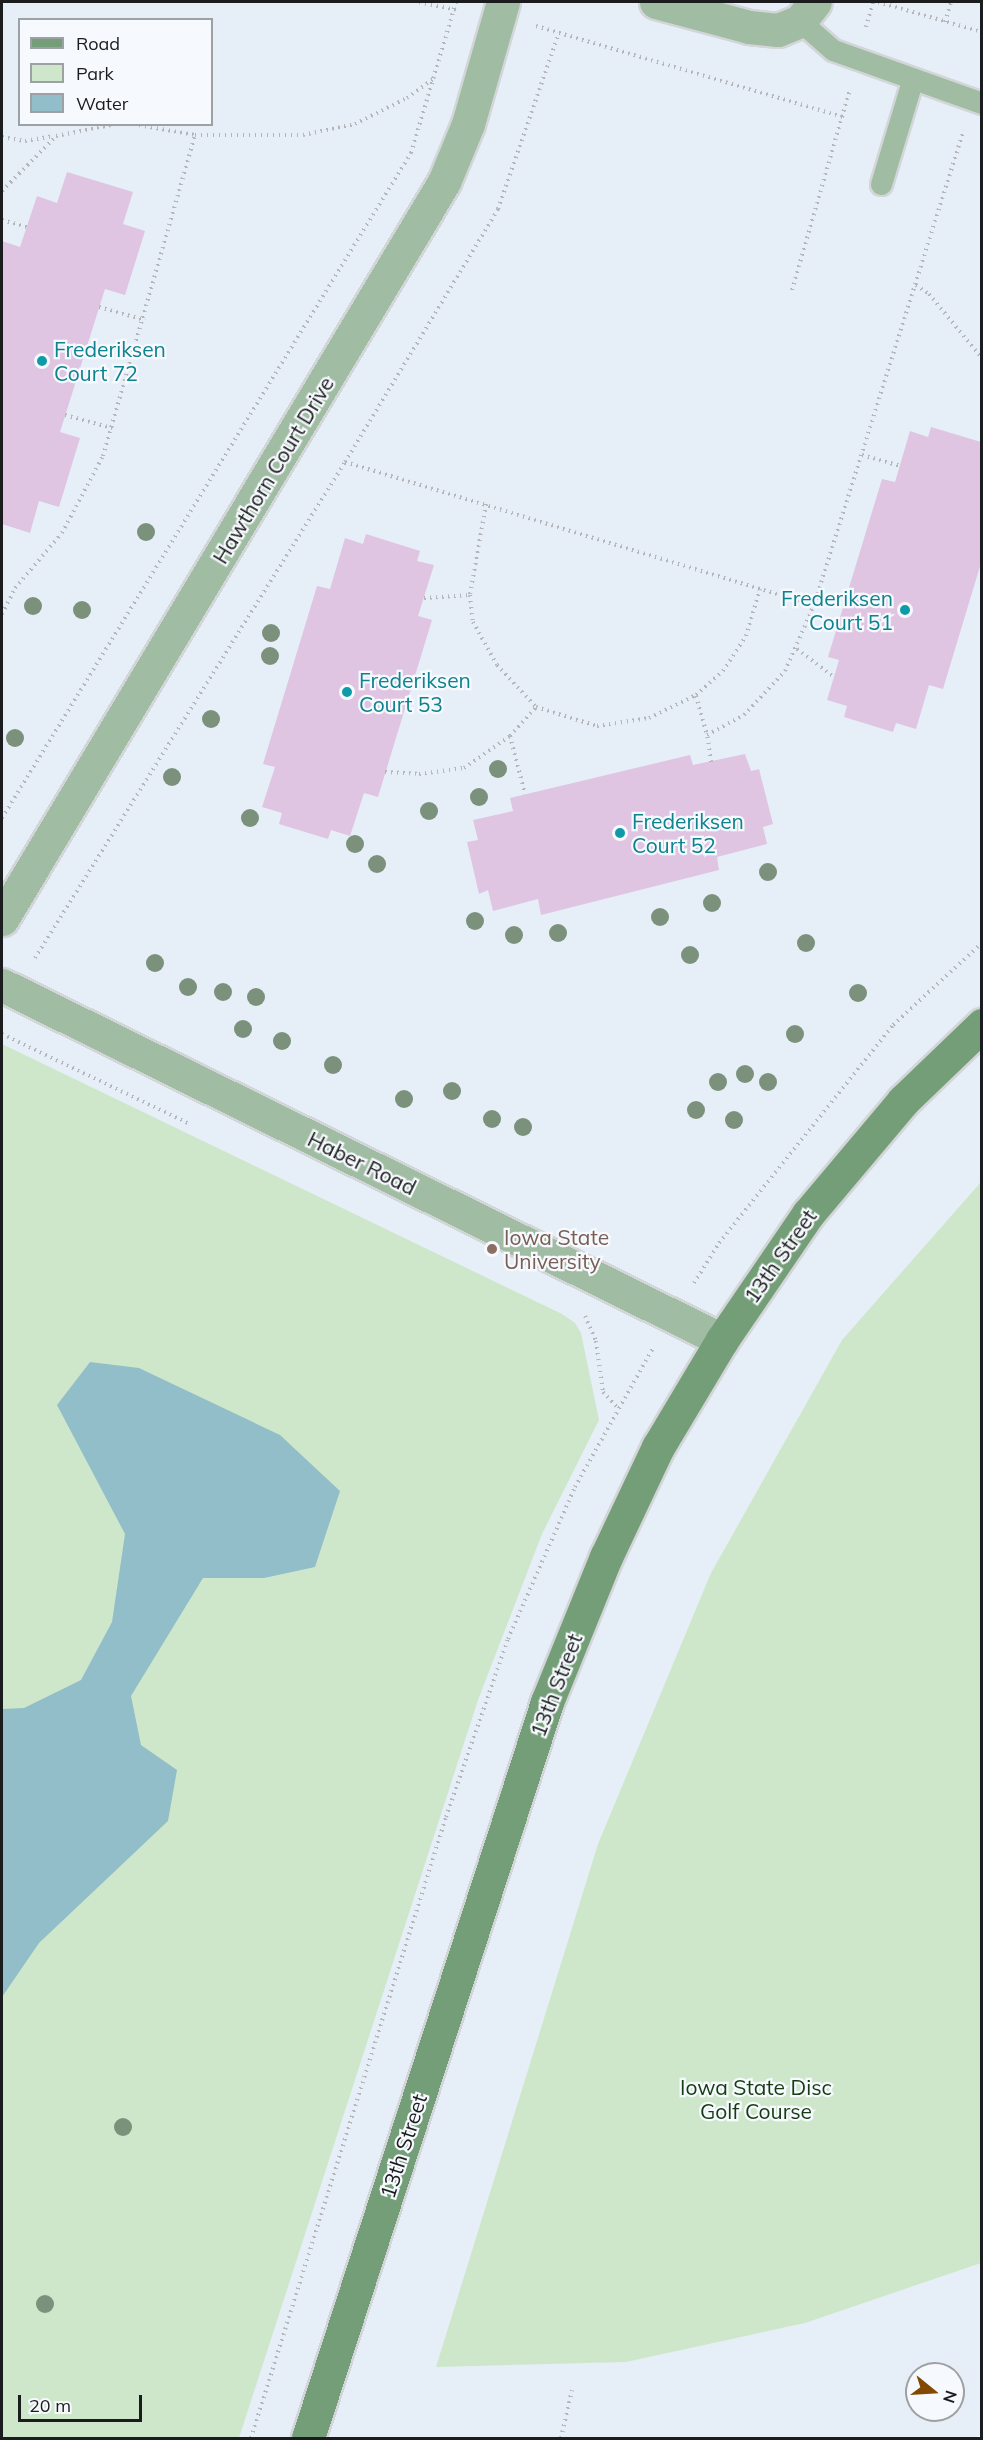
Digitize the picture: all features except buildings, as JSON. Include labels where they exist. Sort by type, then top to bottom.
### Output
[{"type":"main road","name":"13th Street","points":[[308,2439],[547,1702],[606,1557],[658,1448],[722,1340],[808,1214],[903,1101],[981,1025]]},
{"type":"street","points":[[656,2],[749,27],[778,30],[808,11]]},
{"type":"street","name":"Hawthorn Court Drive","points":[[2,919],[444,182],[468,124],[502,9]]},
{"type":"street","name":"Haber Road","points":[[8,988],[722,1340]]},
{"type":"lane","points":[[808,11],[833,50],[912,81],[977,102]]},
{"type":"lane","points":[[881,184],[912,81]]},
{"type":"path","points":[[420,2],[456,10],[502,9],[559,33],[843,117]]},
{"type":"path","points":[[2,818],[411,153],[456,10],[456,2]]},
{"type":"path","points":[[792,290],[843,117],[873,2]]},
{"type":"path","points":[[878,2],[981,33]]},
{"type":"path","points":[[945,22],[951,2]]},
{"type":"path","points":[[8,988],[345,462],[498,209],[559,33]]},
{"type":"path","points":[[145,126],[195,135],[303,135],[355,123],[407,99],[434,78]]},
{"type":"path","points":[[707,735],[744,715],[785,671],[797,649],[814,605],[977,102]]},
{"type":"path","points":[[2,137],[25,141],[106,126]]},
{"type":"path","points":[[2,614],[15,588],[62,532],[103,456],[145,320],[195,135]]},
{"type":"path","points":[[2,191],[56,136]]},
{"type":"path","points":[[2,220],[27,227]]},
{"type":"path","points":[[916,285],[929,294],[981,358]]},
{"type":"path","points":[[99,307],[145,320]]},
{"type":"path","points":[[65,415],[112,428]]},
{"type":"path","points":[[862,455],[900,466]]},
{"type":"path","points":[[345,462],[814,605]]},
{"type":"path","points":[[486,504],[470,595],[473,622],[497,664],[536,706],[597,726],[649,718],[696,695],[723,671],[746,636],[760,589]]},
{"type":"path","points":[[424,598],[470,595]]},
{"type":"path","points":[[797,649],[834,677]]},
{"type":"path","points":[[696,695],[707,735],[711,762]]},
{"type":"path","points":[[385,772],[419,774],[464,768],[510,736],[536,706]]},
{"type":"path","points":[[510,736],[525,794]]},
{"type":"path","points":[[709,1259],[892,1025],[981,943]]},
{"type":"path","points":[[2,1034],[195,1126]]},
{"type":"path","points":[[583,1311],[596,1341],[603,1392],[617,1407]]},
{"type":"path","points":[[250,2439],[446,1817],[508,1639],[574,1487],[639,1371]]},
{"type":"path","points":[[561,2439],[572,2390]]},
{"type":"shaded area","name":"Iowa State University","points":[[2,2],[981,2],[981,2435],[972,2438],[2,2438]]},
{"type":"green space","points":[[2,1044],[562,1314],[575,1323],[581,1333],[599,1420],[542,1534],[478,1700],[239,2438],[2,2438]]},
{"type":"green space","name":"Iowa State Disc Golf Course","points":[[981,1182],[981,2263],[805,2323],[626,2362],[436,2367],[598,1844],[711,1573],[842,1340]]},
{"type":"water","points":[[90,1362],[139,1368],[280,1435],[340,1491],[315,1567],[264,1578],[203,1578],[131,1696],[141,1745],[177,1770],[168,1821],[39,1943],[2,1997],[2,1709],[24,1708],[81,1680],[112,1622],[125,1534],[57,1405]]},
{"type":"place","name":"Frederiksen Court 72","points":[[42,361]]},
{"type":"place","name":"Frederiksen Court 51","points":[[905,610]]},
{"type":"place","name":"Frederiksen Court 53","points":[[347,692]]},
{"type":"place","name":"Frederiksen Court 52","points":[[620,833]]},
{"type":"place","name":"Iowa State University","points":[[492,1249]]}]
